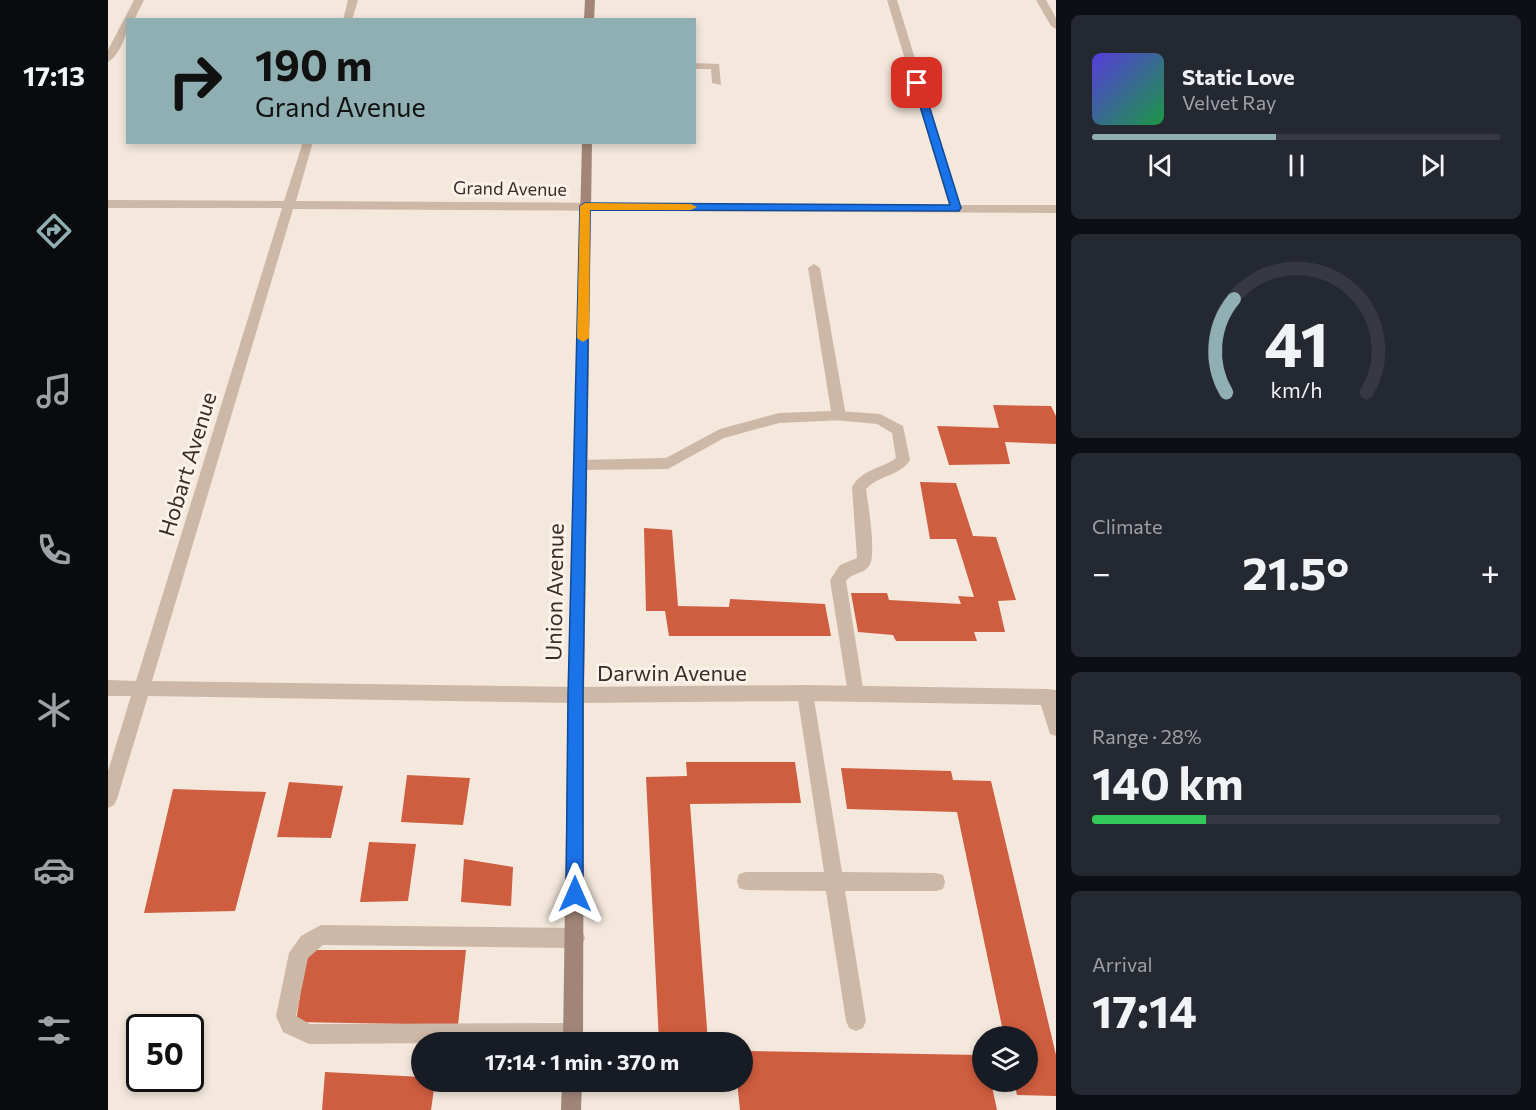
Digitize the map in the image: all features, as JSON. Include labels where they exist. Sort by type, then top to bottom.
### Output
[{"type":"main road","points":[[590,0],[590,18]]},
{"type":"main road","name":"Union Avenue","points":[[573,1032],[576,695],[587,144]]},
{"type":"main road","points":[[571,1110],[572,1092]]},
{"type":"street","points":[[130,18],[139,0]]},
{"type":"street","points":[[348,18],[353,0]]},
{"type":"street","points":[[892,0],[956,208]]},
{"type":"street","points":[[1048,6],[1056,26]]},
{"type":"street","points":[[108,59],[126,25]]},
{"type":"street","points":[[696,66],[716,66],[717,83]]},
{"type":"street","name":"Hobart Avenue","points":[[108,799],[307,144]]},
{"type":"street","name":"Grand Avenue","points":[[108,204],[1056,209]]},
{"type":"street","points":[[814,268],[839,416]]},
{"type":"street","points":[[581,466],[668,463],[720,434],[779,418],[839,416],[880,419],[898,430],[903,460],[896,467],[867,476],[859,487],[865,560],[860,566],[845,570],[838,580],[856,694]]},
{"type":"street","name":"Darwin Avenue","points":[[108,688],[576,695],[805,693],[1052,698]]},
{"type":"street","points":[[805,693],[856,1021]]},
{"type":"street","points":[[1052,698],[1056,728]]},
{"type":"street","points":[[746,881],[936,882]]},
{"type":"street","points":[[411,1036],[309,1034],[290,1025],[286,1016],[299,953],[321,935],[575,938]]},
{"type":"building","points":[[993,405],[1051,406],[1056,416],[1056,444],[1005,442],[1010,464],[949,465],[937,426],[999,428]]},
{"type":"building","points":[[920,482],[956,483],[973,536],[996,537],[1016,600],[998,601],[1005,632],[974,632],[977,641],[896,641],[893,635],[858,632],[851,593],[887,593],[889,600],[961,604],[958,596],[974,597],[956,539],[930,539]]},
{"type":"building","points":[[644,528],[672,530],[678,606],[729,607],[730,599],[825,604],[831,636],[669,636],[665,611],[646,611]]},
{"type":"building","points":[[686,762],[795,762],[801,803],[690,804],[707,1032],[659,1032],[646,777],[687,776]]},
{"type":"building","points":[[841,768],[951,771],[953,780],[991,781],[1056,1055],[1056,1096],[1017,1095],[1016,1092],[1038,1092],[1038,1026],[1002,1026],[957,812],[847,809]]},
{"type":"building","points":[[407,775],[470,778],[463,825],[401,822]]},
{"type":"building","points":[[289,782],[343,786],[331,838],[277,837]]},
{"type":"building","points":[[173,789],[266,792],[235,911],[144,913]]},
{"type":"building","points":[[369,842],[416,844],[408,901],[360,902]]},
{"type":"building","points":[[464,859],[513,867],[511,906],[461,902]]},
{"type":"building","points":[[307,950],[466,950],[458,1025],[296,1022]]},
{"type":"building","points":[[753,1051],[972,1055],[972,1092],[993,1092],[997,1110],[740,1110],[738,1092],[753,1092]]},
{"type":"building","points":[[325,1072],[411,1076],[411,1092],[434,1092],[431,1110],[322,1110]]},
{"type":"slow traffic","points":[[583,338],[585,206],[691,207]]},
{"type":"route","points":[[575,894],[576,695],[585,206],[956,208],[917,83]]}]
